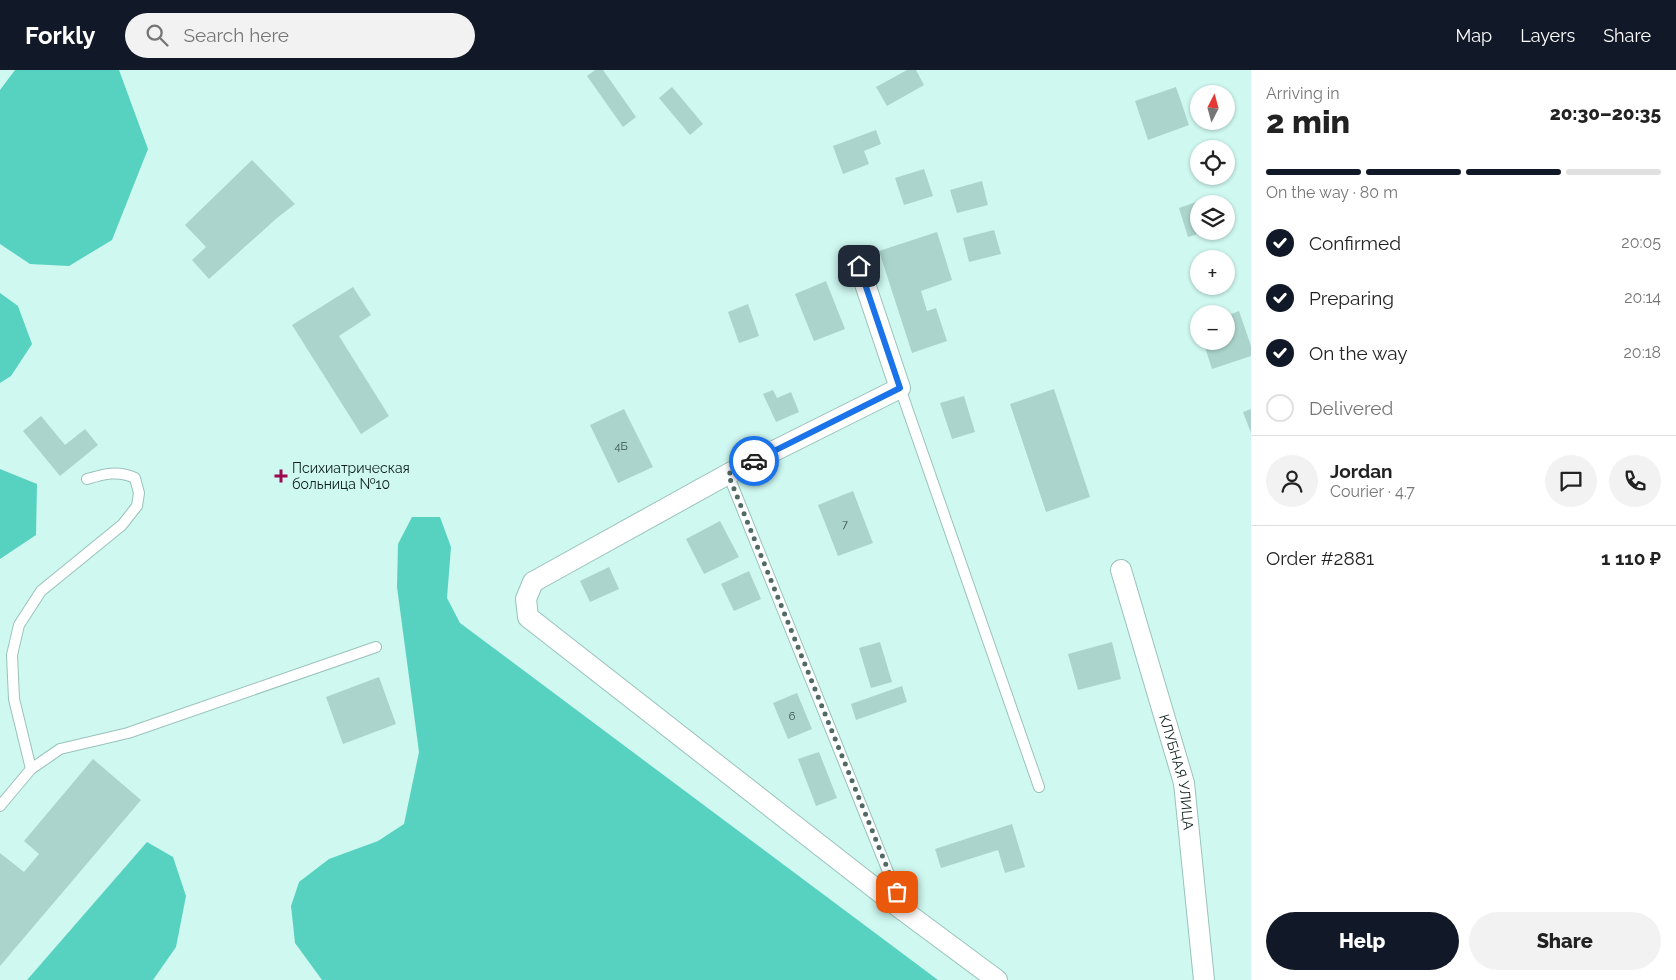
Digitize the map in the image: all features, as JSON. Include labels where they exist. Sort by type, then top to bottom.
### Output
[{"type":"street","points":[[859,266],[900,388],[728,474],[533,582],[526,599],[528,617],[904,911],[997,980]]},
{"type":"street","name":"КЛУБНАЯ УЛИЦА","points":[[1121,570],[1184,783],[1204,980]]},
{"type":"lane","points":[[900,388],[1039,787]]},
{"type":"lane","points":[[30,769],[14,699],[12,655],[20,625],[42,591],[122,525],[137,506],[138,493],[135,478],[127,474],[110,472],[87,479]]},
{"type":"lane","points":[[728,474],[904,911]]},
{"type":"lane","points":[[0,806],[30,769],[60,750],[128,733],[376,647]]},
{"type":"green space","points":[[15,70],[119,70],[148,149],[112,240],[69,266],[30,264],[0,244],[0,90]]},
{"type":"green space","points":[[0,293],[18,306],[32,344],[11,376],[0,383]]},
{"type":"green space","points":[[0,469],[37,484],[36,535],[0,559]]},
{"type":"green space","points":[[412,517],[440,517],[451,547],[447,598],[460,623],[938,980],[322,980],[295,943],[291,906],[299,882],[329,859],[378,841],[404,824],[419,752],[397,587],[398,544]]},
{"type":"green space","points":[[147,842],[173,857],[186,896],[176,947],[153,980],[27,980]]},
{"type":"building","points":[[595,70],[603,70],[636,117],[623,127],[587,76]]},
{"type":"building","points":[[907,70],[916,70],[924,85],[887,106],[876,87]]},
{"type":"building","points":[[672,87],[703,124],[690,135],[659,98]]},
{"type":"building","points":[[1176,87],[1189,125],[1148,140],[1135,101]]},
{"type":"building","points":[[876,130],[881,144],[864,151],[869,164],[843,174],[833,146]]},
{"type":"building","points":[[252,160],[295,204],[209,279],[192,260],[206,247],[185,225]]},
{"type":"building","points":[[924,169],[933,196],[904,205],[895,178]]},
{"type":"building","points":[[982,181],[988,205],[957,213],[950,190]]},
{"type":"building","points":[[1190,204],[1190,236],[1188,237],[1179,208]]},
{"type":"building","points":[[994,230],[1001,254],[969,262],[963,238]]},
{"type":"building","points":[[937,232],[952,280],[921,291],[927,311],[936,308],[947,341],[912,353],[879,251]]},
{"type":"building","points":[[826,281],[845,329],[814,341],[795,294]]},
{"type":"building","points":[[353,287],[371,315],[339,336],[389,416],[361,434],[292,325]]},
{"type":"building","points":[[748,304],[759,336],[739,343],[728,312]]},
{"type":"building","points":[[1239,311],[1251,346],[1251,356],[1212,369],[1206,350],[1235,350],[1235,313]]},
{"type":"building","points":[[1054,389],[1090,497],[1046,512],[1010,404]]},
{"type":"building","points":[[773,390],[777,398],[791,392],[799,412],[776,422],[763,394]]},
{"type":"building","points":[[964,396],[975,432],[952,439],[940,403]]},
{"type":"building","points":[[624,409],[653,467],[618,483],[590,425]]},
{"type":"building","points":[[1251,409],[1251,433],[1243,412]]},
{"type":"building","points":[[41,416],[65,445],[85,429],[98,445],[60,476],[23,431]]},
{"type":"building","points":[[853,491],[873,543],[838,556],[818,505]]},
{"type":"building","points":[[720,521],[739,557],[704,574],[686,539]]},
{"type":"building","points":[[609,567],[619,589],[590,602],[580,581]]},
{"type":"building","points":[[749,571],[761,599],[734,611],[721,584]]},
{"type":"building","points":[[880,642],[892,682],[871,688],[859,648]]},
{"type":"building","points":[[1112,642],[1121,679],[1078,690],[1068,654]]},
{"type":"building","points":[[379,677],[396,724],[343,744],[326,697]]},
{"type":"building","points":[[902,686],[907,702],[856,720],[851,704]]},
{"type":"building","points":[[797,693],[812,729],[788,739],[773,703]]},
{"type":"building","points":[[819,752],[837,798],[816,806],[798,759]]},
{"type":"building","points":[[93,759],[141,800],[0,966],[0,853],[24,872],[39,854],[24,841]]},
{"type":"building","points":[[1012,824],[1025,867],[1005,873],[998,850],[941,868],[935,849]]},
{"type":"way so far","points":[[754,461],[728,474],[897,892]]},
{"type":"place","name":"Психиатрическая больница №10","points":[[281,476]]},
{"type":"route","points":[[754,461],[900,388],[859,266]]}]
